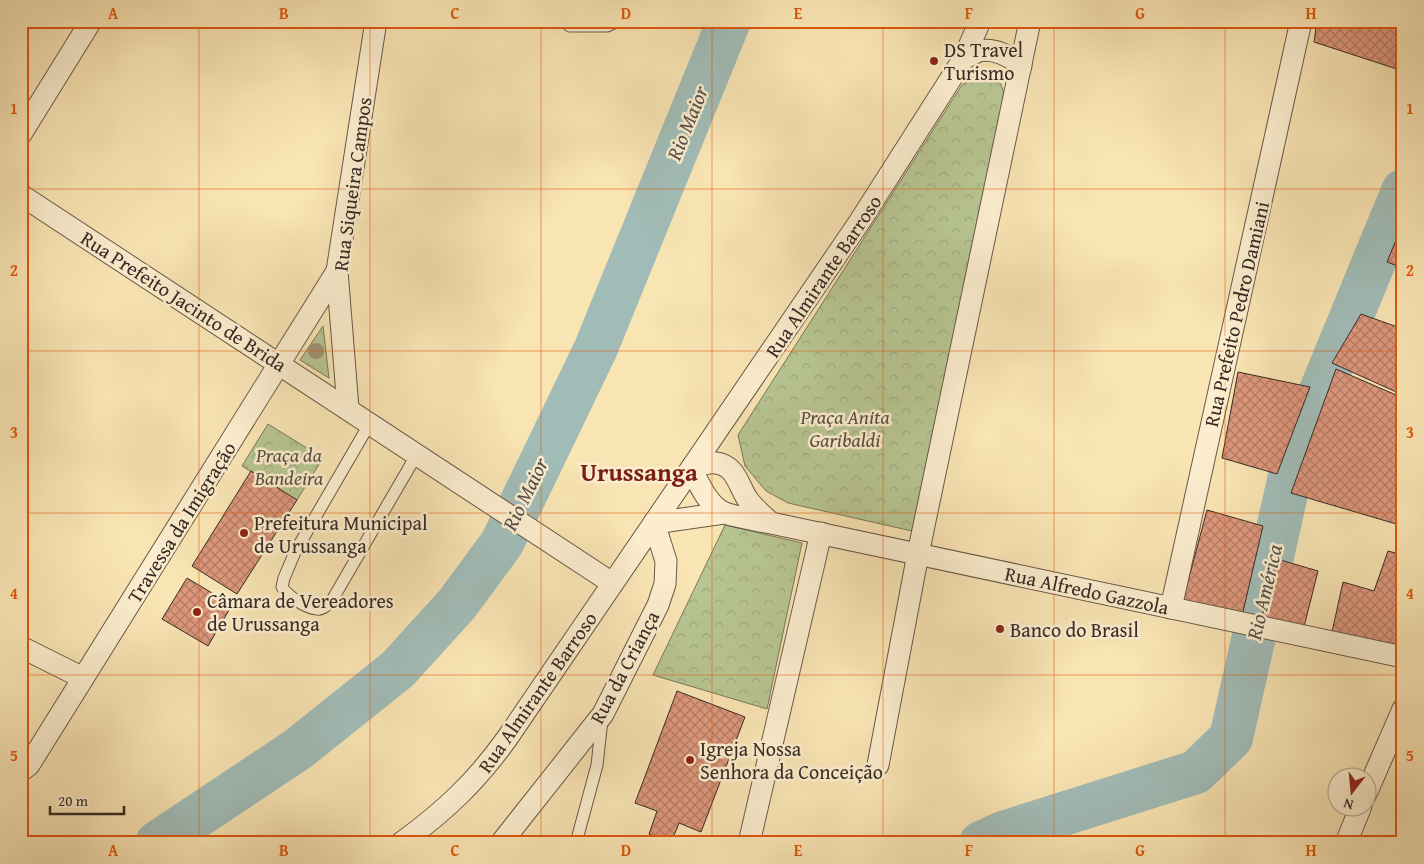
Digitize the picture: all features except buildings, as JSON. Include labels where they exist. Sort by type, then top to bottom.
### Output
[{"type":"street","points":[[21,134],[91,21]]},
{"type":"street","name":"Rua Siqueira Campos","points":[[348,408],[338,271],[376,21]]},
{"type":"street","name":"Rua Almirante Barroso","points":[[401,843],[435,818],[468,788],[492,760],[827,271],[964,58],[980,21]]},
{"type":"street","points":[[878,765],[918,554],[1030,21]]},
{"type":"street","name":"Rua Prefeito Pedro Damiani","points":[[1171,608],[1302,21]]},
{"type":"street","points":[[964,58],[981,51],[998,52],[1013,58],[1021,66]]},
{"type":"street","name":"Rua Prefeito Jacinto de Brida","points":[[21,195],[612,583]]},
{"type":"street","name":"Travessa da Imigração","points":[[21,771],[29,765],[338,271]]},
{"type":"street","points":[[692,466],[716,462],[725,466],[734,473],[747,499],[757,512],[771,523]]},
{"type":"street","name":"Rua Alfredo Gazzola","points":[[692,466],[696,480],[707,498],[724,512],[1403,657]]},
{"type":"street","points":[[654,523],[724,512]]},
{"type":"street","name":"Rua da Criança","points":[[501,843],[602,714],[658,605],[666,584],[666,561],[654,523]]},
{"type":"street","points":[[749,843],[821,533]]},
{"type":"street","points":[[21,648],[83,678]]},
{"type":"street","points":[[1376,771],[1403,709]]},
{"type":"street","points":[[1348,838],[1357,816]]},
{"type":"lane","points":[[562,21],[570,26],[607,26],[618,21]]},
{"type":"lane","points":[[370,423],[295,552],[282,587],[295,600],[317,609],[324,608],[332,602],[417,454]]},
{"type":"lane","points":[[576,843],[597,765],[602,714]]},
{"type":"green space","name":"Praça Anita Garibaldi","points":[[973,77],[989,77],[1001,84],[1004,94],[912,531],[788,503],[766,491],[745,466],[738,435],[962,85]]},
{"type":"green space","points":[[323,326],[329,378],[300,360]]},
{"type":"green space","name":"Praça da Bandeira","points":[[268,424],[323,458],[297,500],[242,466]]},
{"type":"green space","points":[[725,525],[802,543],[767,709],[653,675]]},
{"type":"waterway","name":"Rio Maior","points":[[157,843],[298,749],[398,669],[457,604],[502,543],[596,348],[729,21]]},
{"type":"waterway","name":"Rio América","points":[[981,843],[1003,833],[1196,772],[1231,738],[1295,454],[1403,191]]},
{"type":"place","name":"DS Travel Turismo","points":[[934,61]]},
{"type":"place","name":"Prefeitura Municipal de Urussanga","points":[[244,533]]},
{"type":"place","name":"Câmara de Vereadores de Urussanga","points":[[197,612]]},
{"type":"place","name":"Banco do Brasil","points":[[1000,629]]},
{"type":"place","name":"Igreja Nossa Senhora da Conceição","points":[[690,760]]},
{"type":"district","name":"Urussanga","points":[[639,472]]}]
